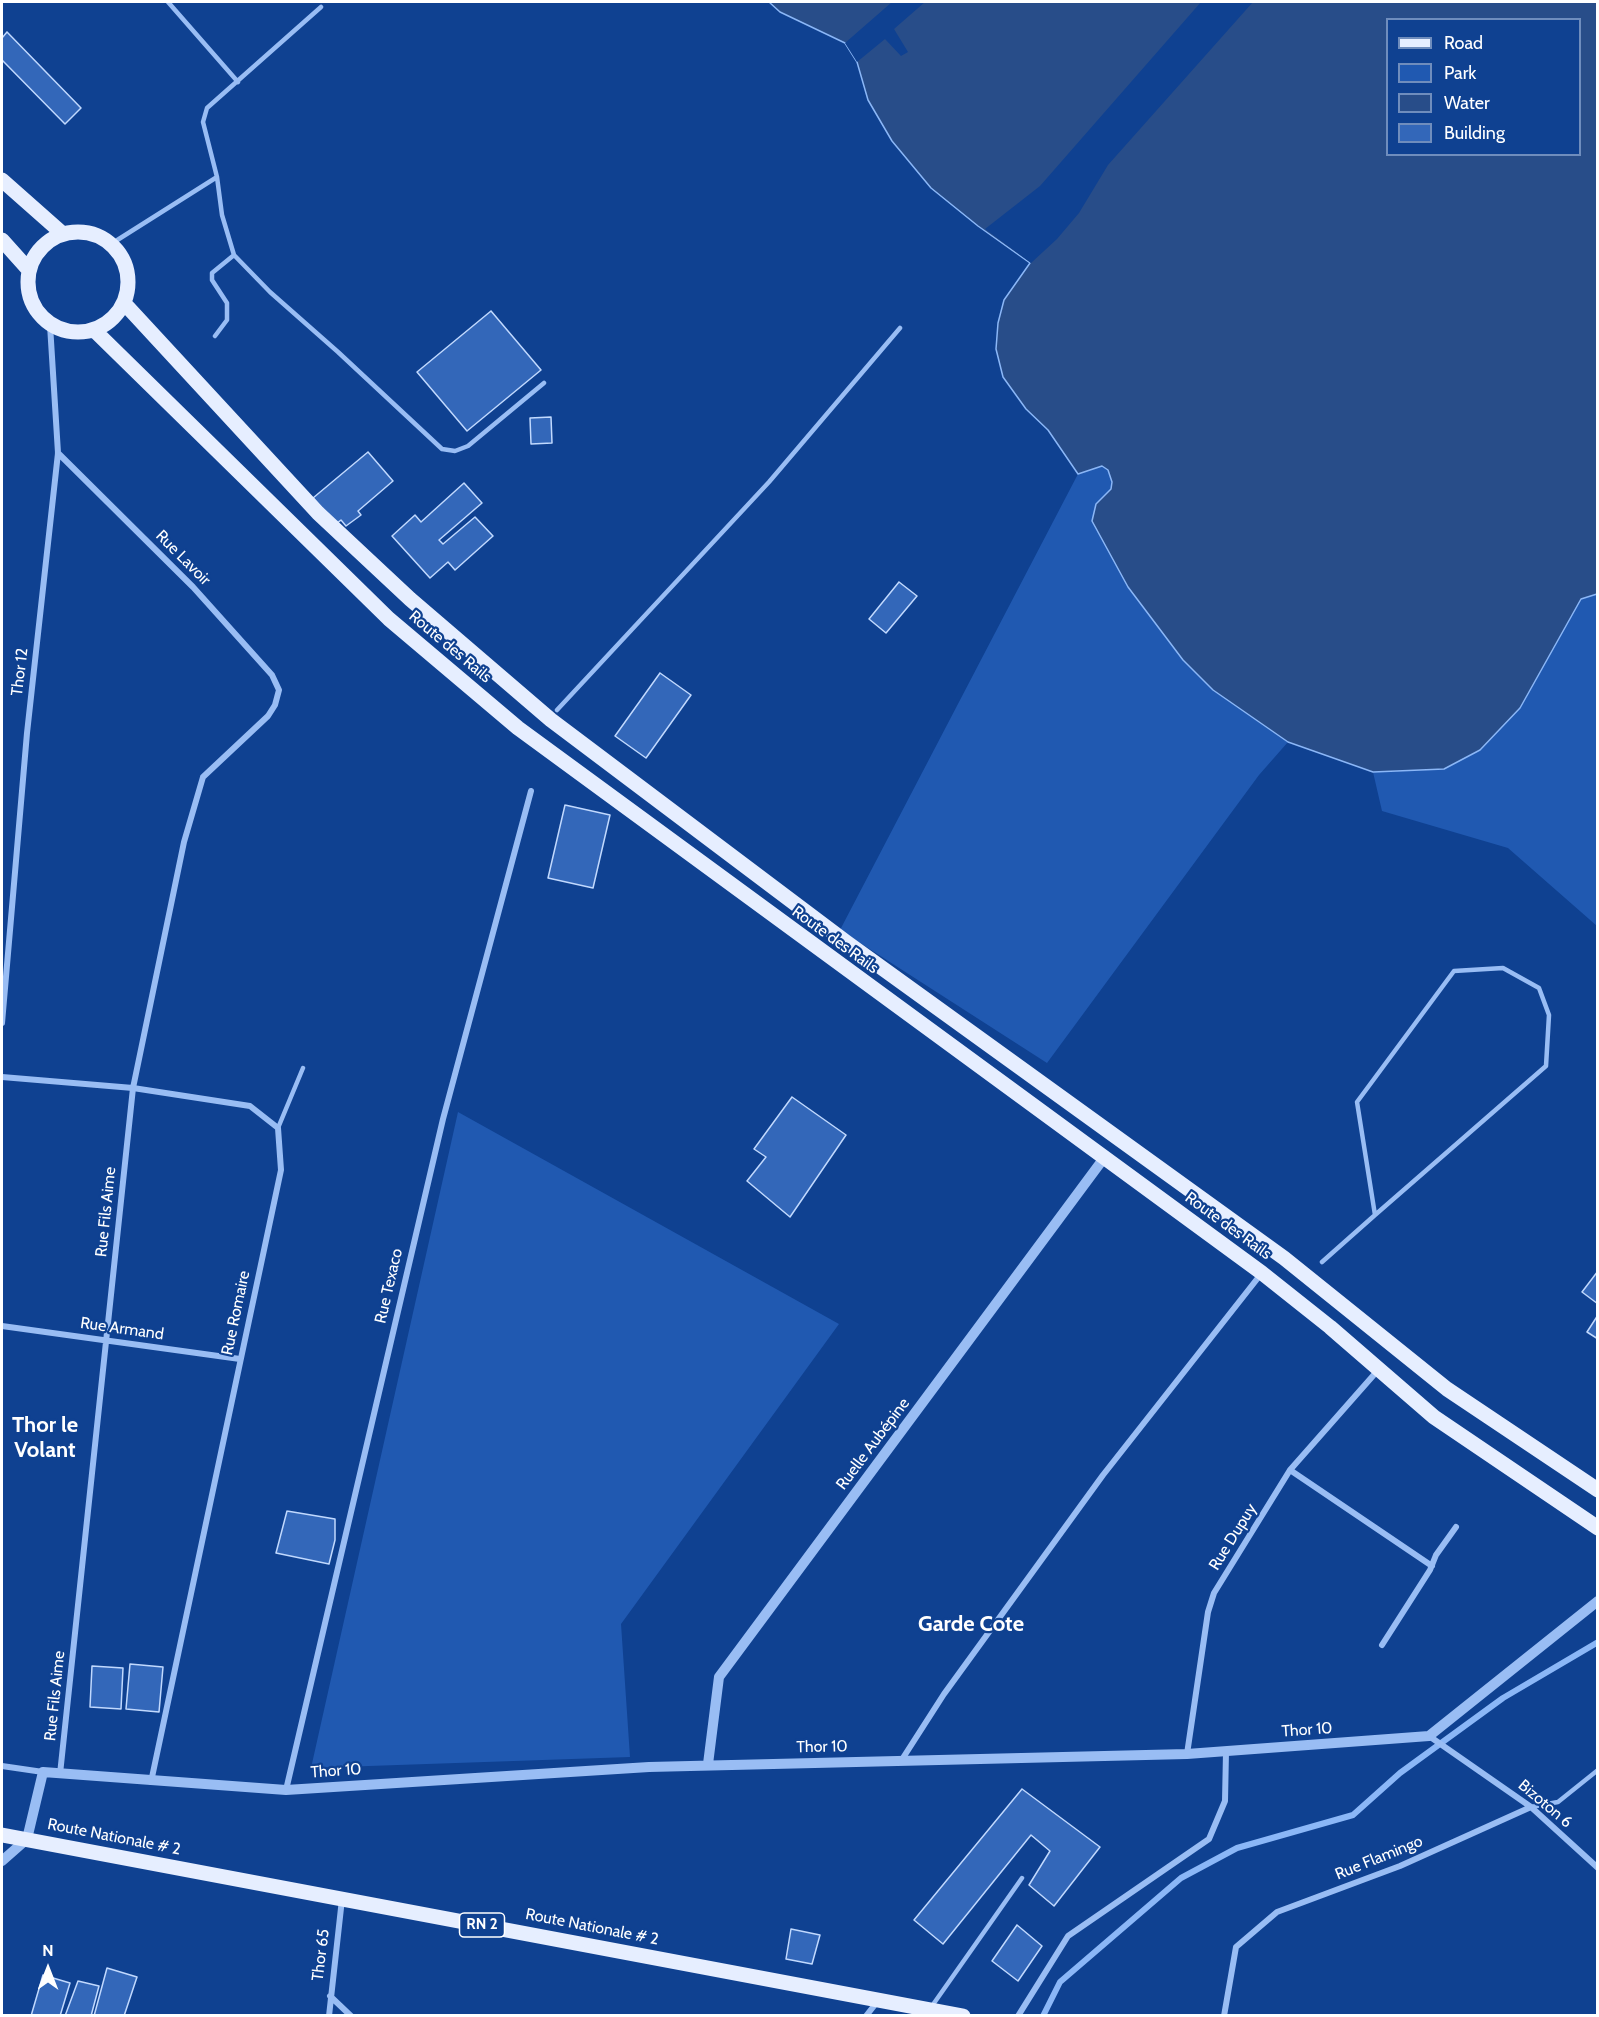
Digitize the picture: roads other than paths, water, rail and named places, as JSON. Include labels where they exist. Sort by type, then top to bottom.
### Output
[{"type":"main road","points":[[2,180],[63,234]]},
{"type":"main road","points":[[88,233],[111,244],[121,256],[127,271],[128,288],[124,303],[117,315],[94,330],[71,332],[50,325],[38,314],[30,300],[27,285],[28,269],[35,254],[47,241],[63,234],[88,233]]},
{"type":"main road","points":[[2,240],[28,269]]},
{"type":"main road","name":"Route des Rails","points":[[124,303],[318,513],[410,599],[551,720],[846,942],[1284,1258],[1447,1389],[1598,1490]]},
{"type":"main road","name":"Route des Rails","points":[[94,330],[389,619],[518,728],[1262,1273],[1434,1417],[1598,1528]]},
{"type":"main road","name":"Route Nationale # 2","points":[[2,1835],[963,2016]]},
{"type":"street","name":"Thor 12","points":[[2,1023],[27,733],[58,453],[50,325]]},
{"type":"street","name":"Rue Lavoir","points":[[58,453],[193,587],[272,675],[279,690]]},
{"type":"street","name":"Rue Fils Aime","points":[[60,1774],[133,1088],[184,842],[203,777],[268,716],[275,705],[279,690]]},
{"type":"street","name":"Rue Texaco","points":[[286,1790],[440,1130],[531,791]]},
{"type":"street","points":[[2,1077],[133,1088],[249,1106],[278,1128]]},
{"type":"street","name":"Rue Romaire","points":[[151,1782],[281,1170],[278,1128]]},
{"type":"street","name":"Ruelle Aubépine","points":[[708,1764],[719,1677],[1104,1158]]},
{"type":"street","points":[[901,1761],[944,1694],[1103,1475],[1262,1273]]},
{"type":"street","name":"Rue Armand","points":[[2,1326],[240,1359]]},
{"type":"street","name":"Rue Dupuy","points":[[1187,1754],[1210,1602],[1290,1470],[1379,1369]]},
{"type":"street","points":[[1290,1470],[1432,1566]]},
{"type":"street","points":[[1382,1645],[1456,1527]]},
{"type":"street","points":[[1429,1736],[1598,1601]]},
{"type":"street","name":"Thor 10","points":[[2,1766],[151,1782],[286,1790],[708,1764],[1187,1754],[1429,1736]]},
{"type":"street","name":"Bizoton 6","points":[[1429,1736],[1531,1807],[1598,1868]]},
{"type":"street","points":[[1018,2016],[1068,1936],[1209,1839],[1225,1801],[1226,1752]]},
{"type":"street","points":[[2,1861],[27,1839],[43,1772]]},
{"type":"street","name":"Rue Flamingo","points":[[1224,2016],[1236,1947],[1277,1912],[1400,1866],[1531,1807]]},
{"type":"street","name":"Thor 65","points":[[329,2016],[342,1898]]},
{"type":"street","points":[[330,1996],[351,2016]]},
{"type":"street","points":[[866,2016],[878,1999]]},
{"type":"lane","points":[[168,2],[238,82]]},
{"type":"lane","points":[[321,7],[207,108],[203,122],[217,177],[227,238],[234,255],[270,292],[338,351],[442,449],[455,451],[468,446],[544,383]]},
{"type":"lane","points":[[111,244],[217,177]]},
{"type":"lane","points":[[215,336],[226,320],[228,303],[212,280],[212,273],[234,255]]},
{"type":"lane","points":[[557,710],[769,482],[900,328]]},
{"type":"lane","points":[[1322,1262],[1546,1066],[1549,1015],[1539,988],[1503,969],[1454,971],[1357,1102],[1375,1215]]},
{"type":"lane","points":[[278,1128],[303,1068]]},
{"type":"lane","name":"Rue Flamingo","points":[[1531,1807],[1558,1802],[1598,1770]]},
{"type":"lane","points":[[930,2009],[1022,1878]]},
{"type":"water","points":[[769,2],[1597,2],[1597,594],[1581,599],[1520,708],[1480,750],[1444,769],[1373,772],[1288,742],[1213,690],[1183,660],[1128,587],[1092,521],[1096,504],[1111,489],[1112,482],[1108,470],[1102,466],[1078,474],[1048,430],[1026,409],[1003,377],[996,349],[998,323],[1004,300],[1030,263],[978,226],[931,188],[892,141],[868,100],[857,62],[845,43],[780,12]]},
{"type":"waterway","points":[[1043,2016],[1060,1982],[1181,1878],[1237,1848],[1353,1815],[1400,1773],[1503,1698],[1598,1642]]},
{"type":"district","name":"Thor le Volant","points":[[45,1438]]},
{"type":"district","name":"Garde Cote","points":[[971,1625]]}]
